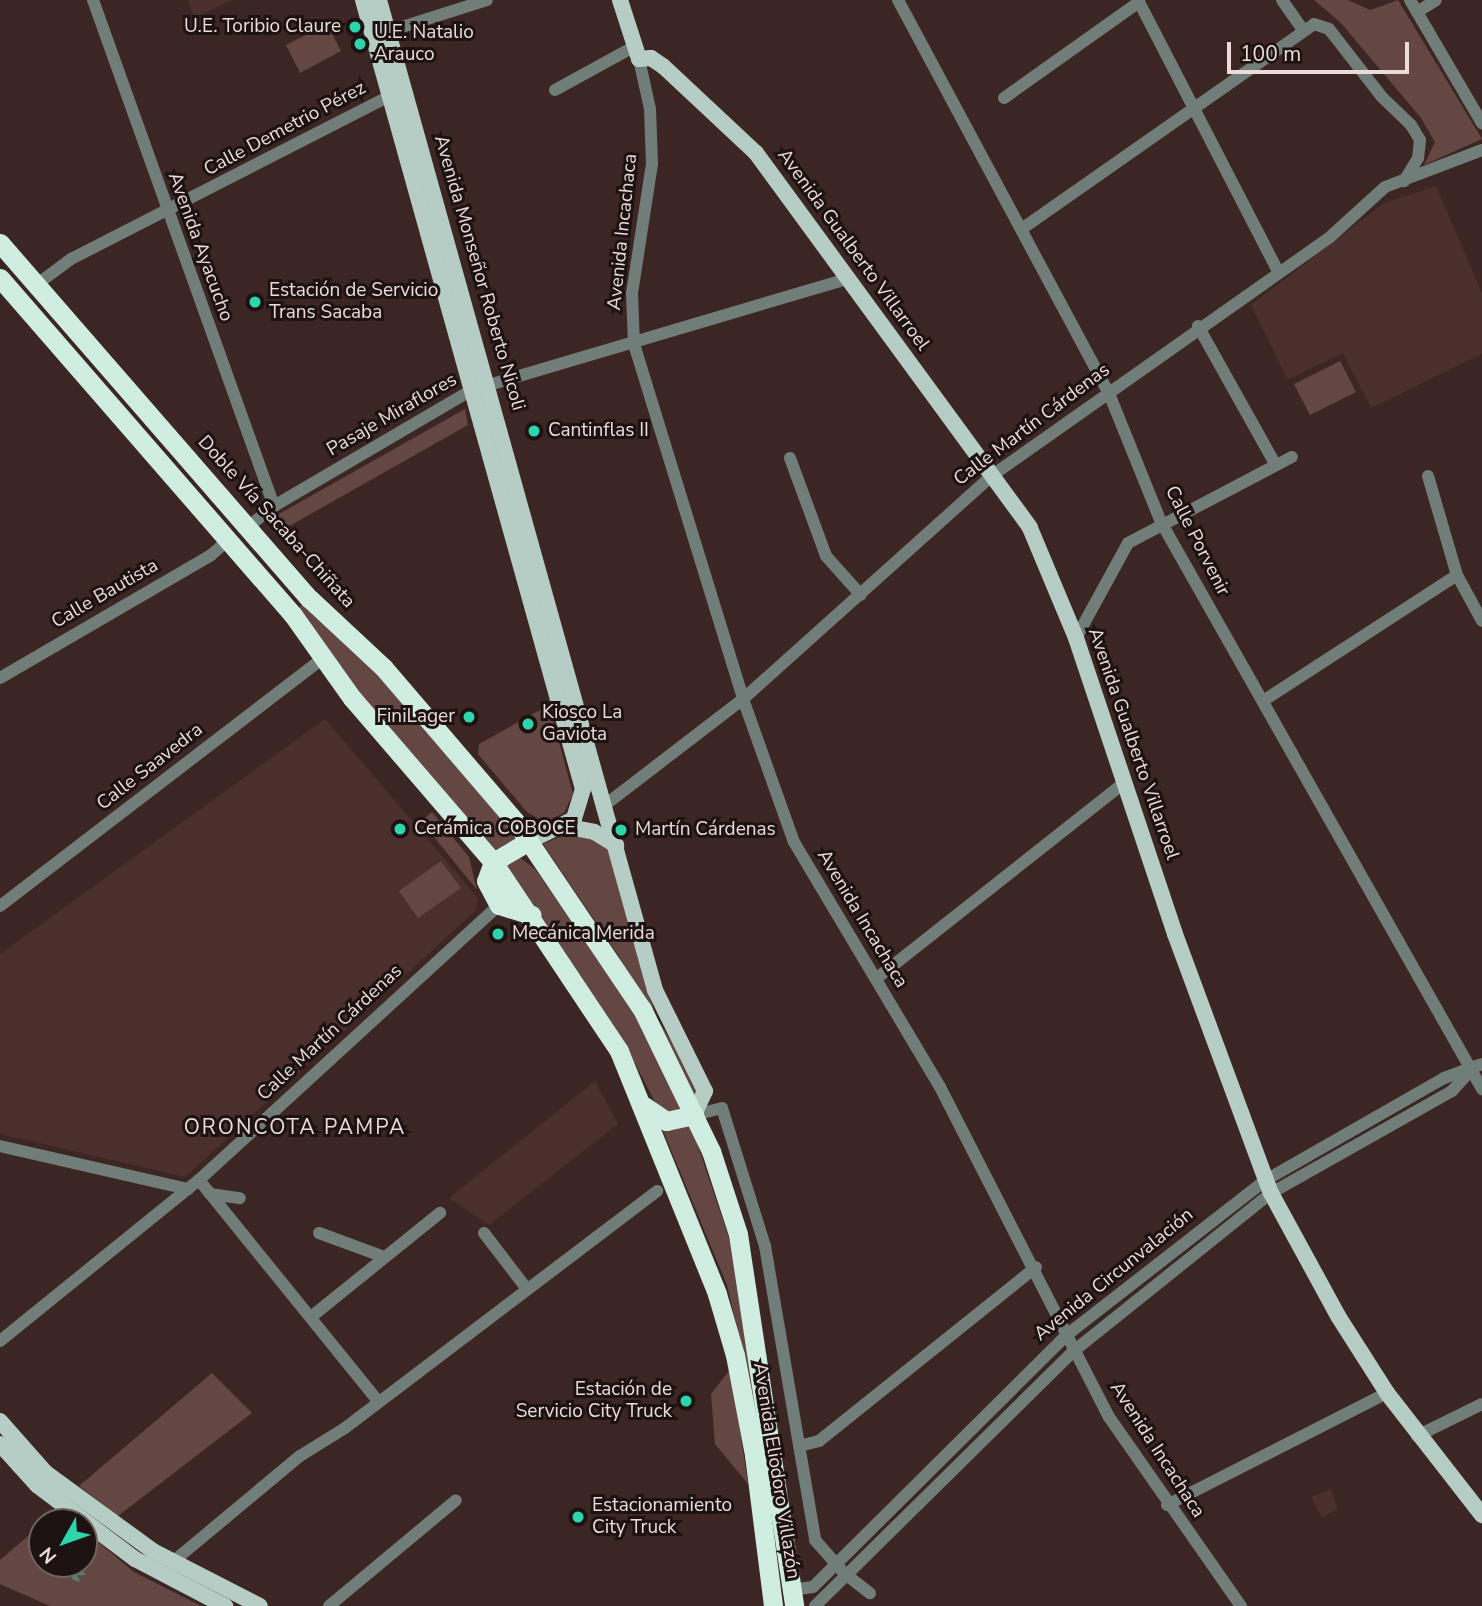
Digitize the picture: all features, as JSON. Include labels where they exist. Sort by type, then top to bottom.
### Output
[{"type":"highway","name":"Doble Vía Sacaba-Chiñata","points":[[0,243],[310,599],[383,667],[529,841],[642,1009],[694,1115]]},
{"type":"highway","points":[[3,288],[293,615],[323,658],[493,862],[531,915],[619,1051],[645,1106],[666,1121],[694,1115]]},
{"type":"highway","points":[[529,841],[493,862],[486,881],[499,905],[531,915]]},
{"type":"highway","name":"Avenida Eliodoro Villazón","points":[[645,1106],[717,1294],[735,1355],[754,1455],[773,1606]]},
{"type":"highway","name":"Avenida Eliodoro Villazón","points":[[694,1115],[729,1201],[747,1275],[792,1598]]},
{"type":"main road","name":"Avenida Monseñor Roberto Nicoli","points":[[363,0],[405,89],[655,990],[705,1091],[694,1115]]},
{"type":"main road","name":"Avenida Monseñor Roberto Nicoli","points":[[379,0],[390,96],[583,789],[579,811],[564,826]]},
{"type":"main road","points":[[620,0],[637,52]]},
{"type":"main road","name":"Avenida Gualberto Villarroel","points":[[637,52],[663,66],[756,153],[849,278],[990,477],[1030,528],[1076,638],[1123,784],[1268,1187],[1338,1316],[1387,1394],[1417,1436],[1482,1515]]},
{"type":"main road","points":[[529,841],[564,826],[594,832],[616,845]]},
{"type":"main road","points":[[0,1421],[69,1499]]},
{"type":"main road","points":[[0,1444],[37,1485],[69,1499],[225,1606]]},
{"type":"main road","points":[[168,1568],[260,1606]]},
{"type":"street","name":"Avenida Ayacucho","points":[[93,0],[274,506]]},
{"type":"street","points":[[381,34],[487,0]]},
{"type":"street","name":"Calle Porvenir","points":[[898,0],[1023,228],[1108,391],[1161,522],[1477,1067],[1482,1090]]},
{"type":"street","points":[[1282,0],[1303,30]]},
{"type":"street","points":[[1410,0],[1482,123]]},
{"type":"street","points":[[1417,12],[1436,0]]},
{"type":"street","points":[[1004,98],[1138,1],[1196,107],[1279,273]]},
{"type":"street","points":[[1023,228],[1314,24],[1329,29],[1382,97],[1411,125],[1420,140],[1418,158],[1404,181]]},
{"type":"street","points":[[555,90],[637,52]]},
{"type":"street","name":"Avenida Incachaca","points":[[637,52],[648,98],[652,164],[632,293],[634,344],[743,699],[806,868],[877,978],[1036,1267],[1109,1418],[1167,1505],[1241,1606]]},
{"type":"street","name":"Calle Demetrio Pérez","points":[[36,285],[71,259],[167,213],[405,89]]},
{"type":"street","name":"Calle Martín Cárdenas","points":[[605,806],[743,699],[990,477],[1199,326],[1330,237],[1385,187],[1482,150]]},
{"type":"street","name":"Pasaje Miraflores","points":[[248,527],[274,506],[472,390],[849,278]]},
{"type":"street","points":[[1199,326],[1275,464]]},
{"type":"street","points":[[1076,638],[1128,542],[1161,522],[1292,457]]},
{"type":"street","points":[[790,458],[826,556],[861,595]]},
{"type":"street","points":[[1428,476],[1457,575],[1482,621]]},
{"type":"street","name":"Calle Bautista","points":[[0,678],[211,555],[228,540]]},
{"type":"street","points":[[1263,701],[1457,575]]},
{"type":"street","name":"Calle Saavedra","points":[[0,906],[323,658]]},
{"type":"street","points":[[877,978],[1123,784]]},
{"type":"street","name":"Calle Martín Cárdenas","points":[[0,1341],[199,1180],[499,905]]},
{"type":"street","name":"Avenida Circunvalación","points":[[815,1606],[840,1569],[1068,1334],[1268,1187],[1452,1091],[1477,1067]]},
{"type":"street","points":[[694,1115],[718,1107],[725,1115],[765,1246],[815,1540],[840,1569],[870,1593]]},
{"type":"street","points":[[0,1146],[188,1189]]},
{"type":"street","points":[[199,1180],[379,1401]]},
{"type":"street","name":"Avenida Circunvalación","points":[[792,1598],[840,1569],[1075,1350],[1268,1187]]},
{"type":"street","points":[[168,1568],[300,1456],[379,1401],[657,1191]]},
{"type":"street","points":[[210,1194],[240,1198]]},
{"type":"street","points":[[311,1317],[382,1256],[440,1213]]},
{"type":"street","points":[[318,1233],[382,1256]]},
{"type":"street","points":[[484,1233],[527,1289]]},
{"type":"street","points":[[799,1446],[819,1441],[1036,1267]]},
{"type":"street","points":[[1167,1505],[1387,1394]]},
{"type":"street","points":[[1417,1436],[1482,1404]]},
{"type":"street","points":[[329,1606],[456,1500]]},
{"type":"shaded area","points":[[188,0],[232,0],[194,18]]},
{"type":"shaded area","points":[[1314,0],[1348,0],[1370,10],[1398,0],[1482,139],[1424,165],[1435,142],[1421,118],[1341,23]]},
{"type":"shaded area","points":[[327,24],[341,51],[300,73],[286,45]]},
{"type":"shaded area","points":[[1436,186],[1482,293],[1482,354],[1371,408],[1343,353],[1288,380],[1251,305],[1384,203]]},
{"type":"shaded area","points":[[1340,361],[1356,392],[1310,415],[1294,384]]},
{"type":"shaded area","points":[[465,409],[468,425],[277,533],[271,523],[279,514]]},
{"type":"shaded area","points":[[303,604],[380,675],[519,837],[494,851],[363,701],[299,608]]},
{"type":"shaded area","points":[[549,705],[573,794],[564,813],[544,822],[527,812],[478,754],[479,744]]},
{"type":"shaded area","name":"Cerámica COBOCE","points":[[325,719],[478,898],[475,911],[185,1177],[0,1134],[0,954]]},
{"type":"shaded area","points":[[432,812],[469,857],[477,890],[421,821]]},
{"type":"shaded area","points":[[568,833],[579,833],[610,851],[655,1015],[697,1082],[695,1102],[618,955],[543,844]]},
{"type":"shaded area","points":[[519,857],[535,869],[624,994],[685,1111],[675,1116],[657,1106],[624,1042],[502,862]]},
{"type":"shaded area","points":[[441,861],[461,888],[418,918],[399,891]]},
{"type":"shaded area","points":[[595,1081],[618,1124],[489,1225],[449,1198]]},
{"type":"shaded area","points":[[691,1125],[734,1253],[755,1405],[727,1285],[661,1126]]},
{"type":"shaded area","points":[[729,1371],[748,1484],[715,1444],[711,1394]]},
{"type":"shaded area","points":[[212,1373],[252,1413],[118,1516],[79,1486]]},
{"type":"shaded area","points":[[1331,1489],[1338,1510],[1322,1517],[1311,1497]]},
{"type":"shaded area","points":[[28,1536],[28,1578],[98,1578],[98,1542],[134,1572],[201,1606],[50,1606],[0,1584],[0,1560]]},
{"type":"place","name":"U.E. Toribio Claure","points":[[355,27]]},
{"type":"place","name":"U.E. Natalio Arauco","points":[[360,44]]},
{"type":"place","name":"Estación de Servicio Trans Sacaba","points":[[255,302]]},
{"type":"place","name":"Cantinflas II","points":[[534,431]]},
{"type":"place","name":"FiniLager","points":[[469,717]]},
{"type":"place","name":"Kiosco La Gaviota","points":[[528,724]]},
{"type":"place","name":"Cerámica COBOCE","points":[[400,829]]},
{"type":"place","name":"Martín Cárdenas","points":[[621,830]]},
{"type":"place","name":"Mecánica Merida","points":[[498,934]]},
{"type":"place","name":"Estación de Servicio City Truck","points":[[686,1401]]},
{"type":"place","name":"Estacionamiento City Truck","points":[[578,1517]]},
{"type":"district","name":"ORONCOTA PAMPA","points":[[295,1127]]}]
